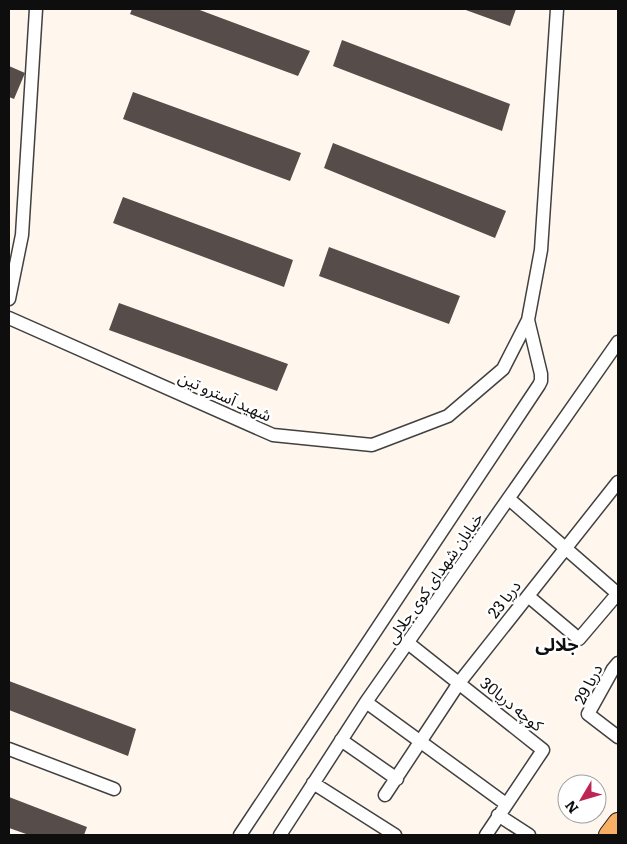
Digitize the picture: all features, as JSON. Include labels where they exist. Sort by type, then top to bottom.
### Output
[{"type":"main road","points":[[610,835],[618,823]]},
{"type":"street","points":[[9,299],[22,235],[36,9]]},
{"type":"street","name":"شهید آسترو تین","points":[[9,318],[273,435],[372,445],[448,416],[503,369],[528,320],[541,250],[557,9]]},
{"type":"street","points":[[240,835],[539,386],[541,374],[528,320]]},
{"type":"street","name":"خیابان شهدای کوی جلالی","points":[[280,835],[366,702],[618,342]]},
{"type":"street","name":"دریا 23","points":[[385,795],[459,683],[618,482]]},
{"type":"street","points":[[509,499],[566,547],[618,595],[579,639],[528,596]]},
{"type":"street","name":"کوچه دریا30","points":[[408,643],[543,750],[506,804]]},
{"type":"street","name":"دریا 29","points":[[618,663],[614,681],[588,714],[618,736]]},
{"type":"street","points":[[366,702],[506,804],[486,835]]},
{"type":"street","points":[[341,740],[397,778]]},
{"type":"street","points":[[9,749],[114,789]]},
{"type":"street","points":[[313,783],[395,835]]},
{"type":"street","points":[[498,815],[529,835]]},
{"type":"building","points":[[132,9],[197,9],[310,51],[298,76],[130,14]]},
{"type":"building","points":[[463,9],[516,9],[510,26]]},
{"type":"building","points":[[342,40],[510,104],[502,131],[333,66]]},
{"type":"building","points":[[9,66],[25,73],[14,99],[9,97]]},
{"type":"building","points":[[133,92],[301,153],[290,181],[123,119]]},
{"type":"building","points":[[333,143],[506,211],[495,238],[324,168]]},
{"type":"building","points":[[123,197],[293,260],[284,287],[113,223]]},
{"type":"building","points":[[329,247],[460,296],[449,324],[319,276]]},
{"type":"building","points":[[119,303],[288,364],[277,391],[109,330]]},
{"type":"building","points":[[9,681],[136,729],[128,756],[9,710]]},
{"type":"building","points":[[9,797],[87,827],[84,835],[29,835],[9,828]]},
{"type":"district","name":"جلالی","points":[[557,645]]}]
